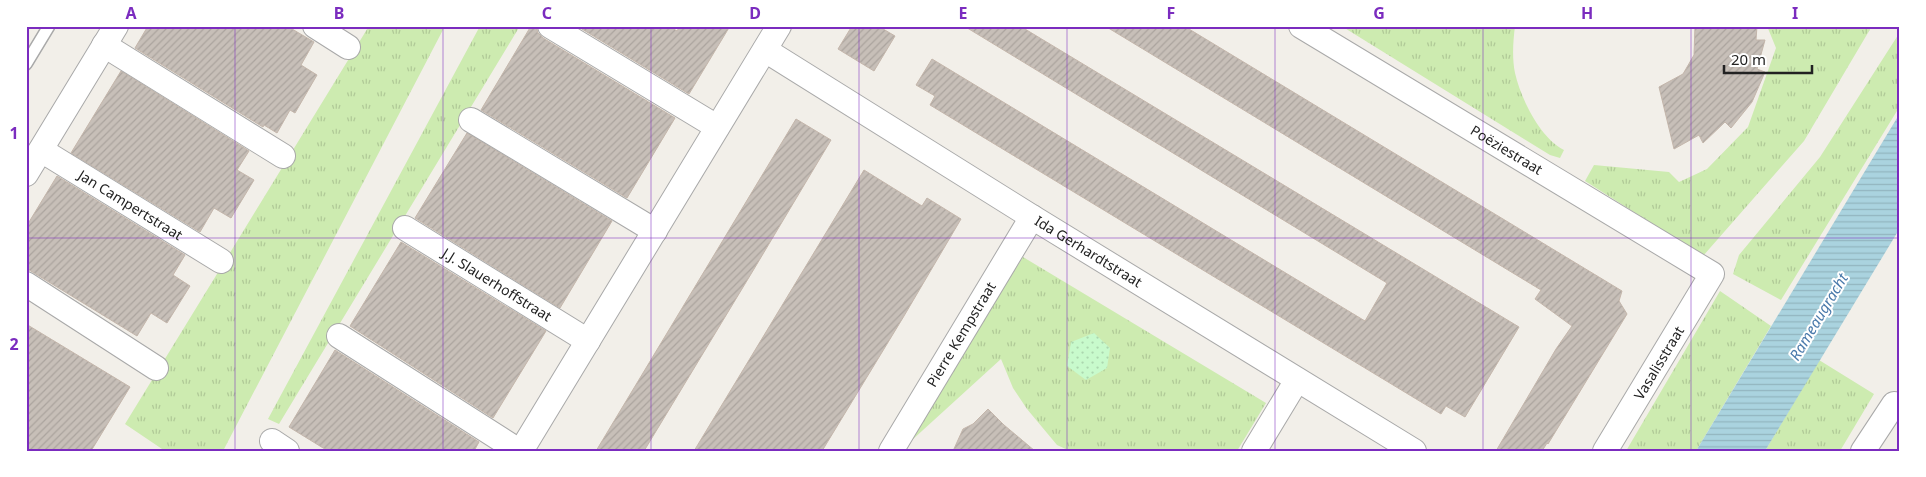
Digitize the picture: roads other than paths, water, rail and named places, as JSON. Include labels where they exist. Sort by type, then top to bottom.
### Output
[{"type":"street","points":[[314,26],[348,47]]},
{"type":"street","points":[[550,26],[717,127]]},
{"type":"street","points":[[339,336],[520,451],[779,26]]},
{"type":"street","name":"Poëziestraat","points":[[1301,26],[1712,274]]},
{"type":"street","points":[[26,174],[110,36],[283,156]]},
{"type":"street","name":"Ida Gerhardtstraat","points":[[765,50],[1032,217],[1414,451]]},
{"type":"street","points":[[471,120],[655,231]]},
{"type":"street","name":"Jan Campertstraat","points":[[41,150],[221,261]]},
{"type":"street","name":"Pierre Kempstraat","points":[[891,451],[1032,217]]},
{"type":"street","name":"J.J. Slauerhoffstraat","points":[[405,228],[588,341]]},
{"type":"street","name":"Vasalisstraat","points":[[1605,451],[1712,274]]},
{"type":"street","points":[[26,284],[156,368]]},
{"type":"street","points":[[1254,451],[1297,380]]},
{"type":"street","points":[[1863,451],[1897,406]]},
{"type":"lane","points":[[26,64],[49,26]]},
{"type":"water","name":"Rameaugracht","points":[[1900,113],[1900,228],[1765,451],[1696,451]]}]
